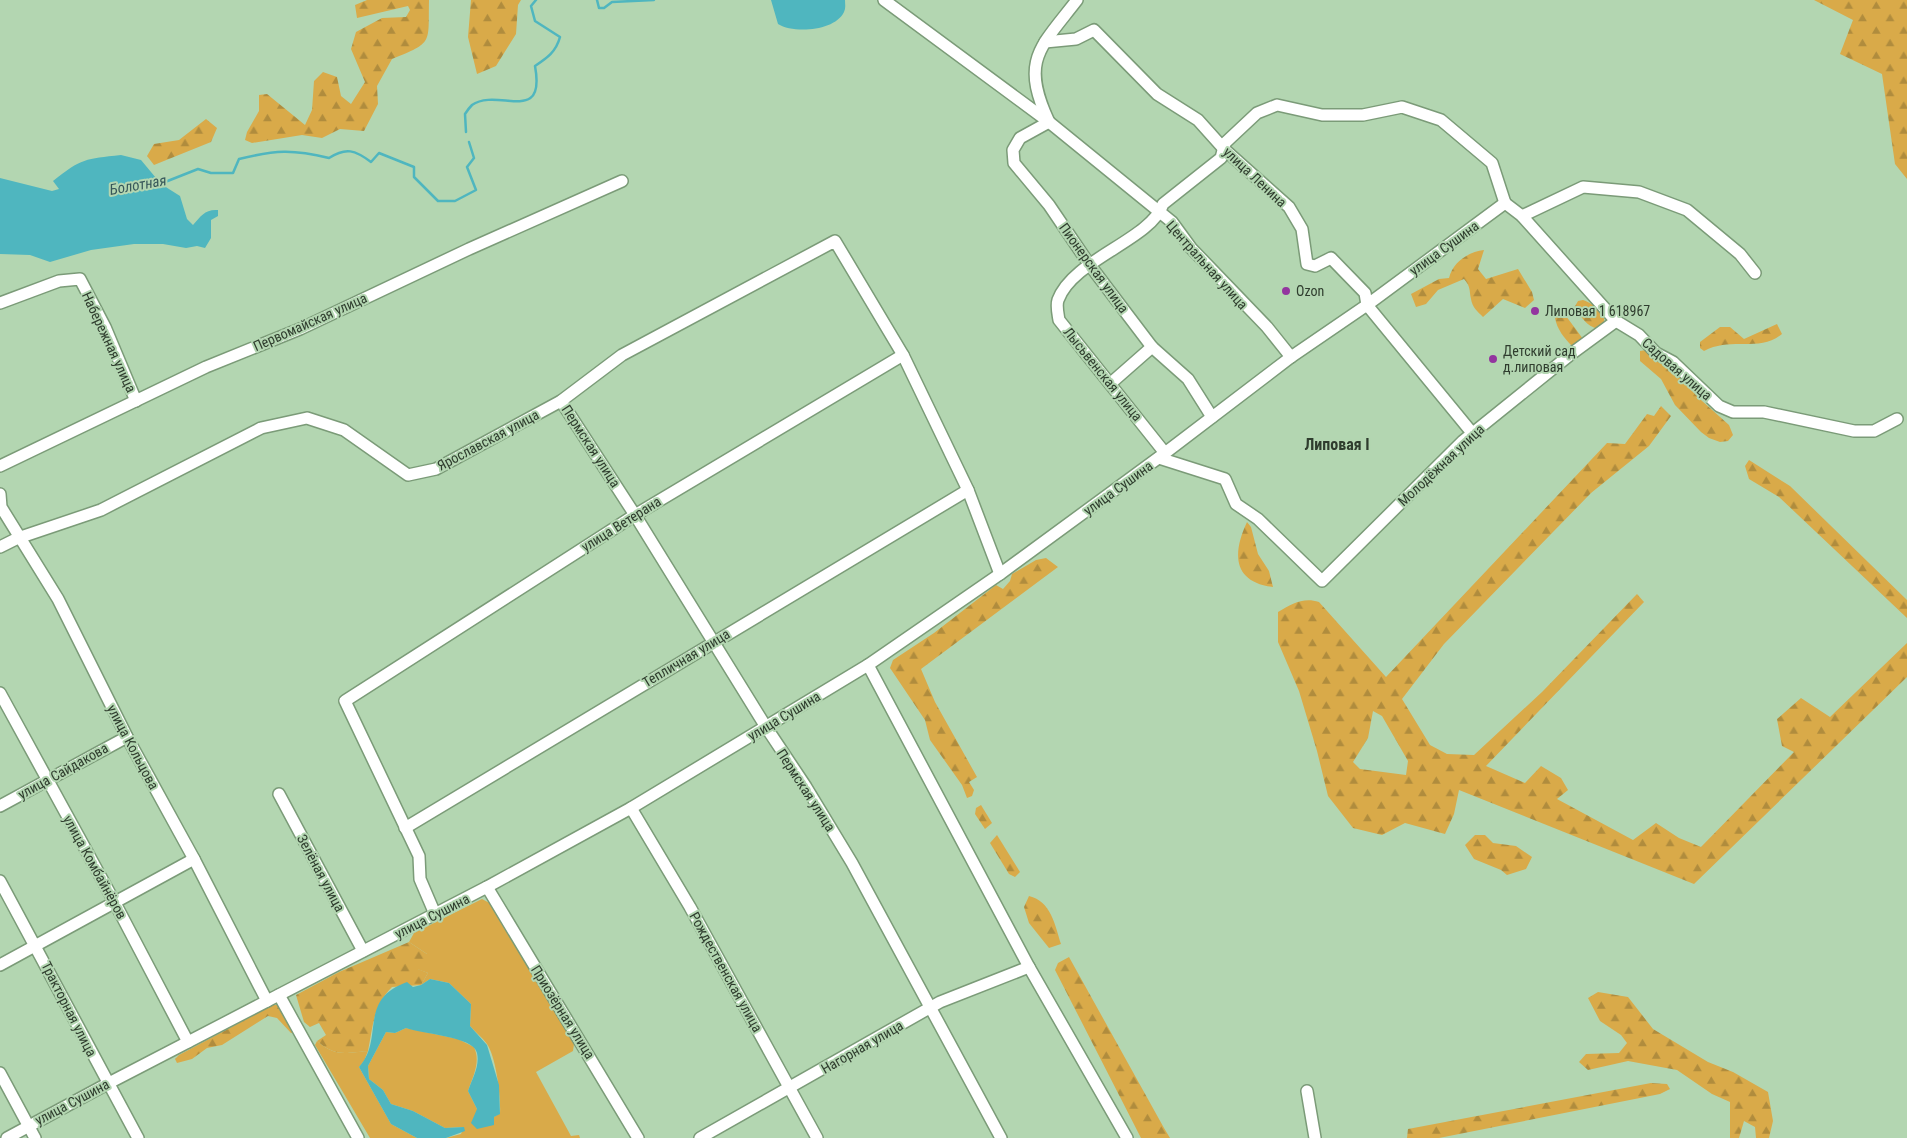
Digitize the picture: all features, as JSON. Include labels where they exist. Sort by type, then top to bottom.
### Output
[{"type":"street","name":"Центральная улица","points":[[884,0],[1048,122],[1172,222],[1192,248],[1267,327],[1291,357]]},
{"type":"street","points":[[1048,122],[1041,105],[1035,81],[1035,62],[1045,42],[1077,0]]},
{"type":"street","name":"улица Ленина","points":[[1045,42],[1076,38],[1094,30],[1157,94],[1198,120],[1224,149],[1289,207],[1302,229],[1307,264],[1315,266],[1331,258],[1365,293],[1366,305],[1473,434]]},
{"type":"street","points":[[1089,264],[1116,248],[1160,214],[1163,204],[1221,158],[1225,143],[1257,113],[1277,105],[1322,115],[1363,115],[1402,107],[1441,120],[1492,163],[1505,204]]},
{"type":"street","name":"Пионерская улица","points":[[1048,122],[1020,138],[1013,150],[1014,162],[1049,205],[1089,264],[1152,347],[1188,379],[1212,417]]},
{"type":"street","name":"Первомайская улица","points":[[0,466],[206,367],[300,329],[604,187],[622,181]]},
{"type":"street","points":[[1522,216],[1583,187],[1639,192],[1687,210],[1740,254],[1755,273]]},
{"type":"street","name":"Садовая улица","points":[[1505,204],[1522,216],[1616,321],[1639,335],[1656,353],[1673,362],[1719,406],[1733,412],[1764,412],[1854,431],[1874,431],[1897,420]]},
{"type":"street","name":"улица Сушина","points":[[6,1138],[487,887],[631,808],[868,665],[1000,574],[1291,357],[1505,204]]},
{"type":"street","name":"Ярославская улица","points":[[0,547],[18,538],[101,510],[261,428],[285,421],[307,418],[344,430],[408,475],[436,469],[561,401],[622,355],[835,241],[903,355]]},
{"type":"street","name":"Лысьвенская улица","points":[[1089,264],[1063,291],[1057,302],[1059,320],[1111,383],[1162,455]]},
{"type":"street","name":"Набережная улица","points":[[0,304],[59,281],[80,279],[105,327],[136,401]]},
{"type":"street","name":"Молодёжная улица","points":[[1162,455],[1226,479],[1236,504],[1258,519],[1322,581],[1463,441],[1571,354],[1616,321]]},
{"type":"street","points":[[1111,383],[1152,347]]},
{"type":"street","points":[[903,355],[968,490],[1000,574]]},
{"type":"street","name":"улица Ветерана","points":[[405,828],[345,701],[635,515],[903,355]]},
{"type":"street","name":"Пермская улица","points":[[561,401],[635,515],[852,863],[1001,1138]]},
{"type":"street","name":"Тепличная улица","points":[[405,828],[968,490]]},
{"type":"street","name":"улица Кольцова","points":[[0,494],[1,507],[18,538],[58,599],[127,736],[194,860],[266,1001]]},
{"type":"street","points":[[868,665],[1029,967],[1127,1138]]},
{"type":"street","name":"улица Комбайнёров","points":[[0,693],[115,903],[188,1042]]},
{"type":"street","name":"улица Сайдакова","points":[[0,806],[127,736]]},
{"type":"street","name":"Зелёная улица","points":[[279,794],[363,951]]},
{"type":"street","name":"Рождественская улица","points":[[631,808],[690,907],[818,1138]]},
{"type":"street","points":[[405,828],[419,856],[420,879],[435,914]]},
{"type":"street","points":[[0,965],[194,860]]},
{"type":"street","name":"Тракторная улица","points":[[0,881],[37,946],[107,1084],[138,1138]]},
{"type":"street","name":"Приозёрная улица","points":[[487,887],[638,1138]]},
{"type":"street","name":"Нагорная улица","points":[[700,1138],[931,1007],[1029,967]]},
{"type":"street","points":[[279,995],[358,1138]]},
{"type":"street","points":[[0,1073],[35,1138]]},
{"type":"street","points":[[1307,1091],[1315,1138]]},
{"type":"green space","points":[[367,0],[429,0],[429,25],[426,40],[422,44],[392,59],[377,86],[378,104],[364,131],[340,129],[322,138],[302,135],[252,143],[245,140],[247,132],[259,111],[259,95],[267,94],[305,125],[312,110],[314,81],[323,72],[337,77],[341,96],[351,104],[365,82],[351,49],[356,32],[382,18],[406,17],[410,10],[408,6],[357,18],[355,5]]},
{"type":"green space","points":[[471,0],[521,0],[518,5],[516,34],[496,66],[477,74],[468,37]]},
{"type":"green space","points":[[1814,0],[1907,0],[1907,179],[1895,164],[1882,74],[1840,54],[1853,20]]},
{"type":"green space","points":[[206,119],[217,128],[211,142],[154,165],[147,156],[154,144],[179,140]]},
{"type":"green space","points":[[1484,250],[1478,269],[1486,279],[1518,269],[1532,292],[1534,300],[1525,308],[1503,299],[1483,317],[1475,309],[1469,286],[1464,279],[1438,290],[1426,304],[1416,307],[1411,294],[1439,279],[1449,278],[1454,267],[1462,259],[1472,253]]},
{"type":"green space","points":[[1583,300],[1602,313],[1604,326],[1598,329],[1584,321],[1574,308],[1578,301]]},
{"type":"green space","points":[[1559,312],[1566,316],[1583,339],[1576,346],[1572,346],[1559,330],[1555,318]]},
{"type":"green space","points":[[1777,324],[1782,334],[1764,343],[1725,345],[1704,351],[1700,348],[1700,342],[1720,327],[1730,327],[1744,339]]},
{"type":"green space","points":[[1646,350],[1672,370],[1729,425],[1733,435],[1728,441],[1720,442],[1709,438],[1675,405],[1661,379],[1640,361],[1640,351]]},
{"type":"green space","points":[[1661,406],[1671,416],[1649,446],[1591,493],[1444,644],[1402,699],[1430,745],[1447,754],[1474,755],[1542,692],[1637,594],[1644,602],[1486,766],[1525,783],[1541,766],[1561,778],[1568,790],[1557,799],[1633,840],[1656,823],[1679,838],[1701,847],[1794,752],[1782,746],[1777,719],[1801,698],[1830,717],[1907,643],[1907,677],[1694,884],[1459,790],[1454,814],[1445,834],[1405,823],[1382,835],[1353,828],[1328,796],[1299,691],[1278,642],[1278,612],[1303,601],[1319,602],[1386,677],[1607,443],[1625,444],[1647,414],[1654,416]],"holes":[[[1373,711],[1382,716],[1408,761],[1406,775],[1360,769],[1353,762],[1368,738]]]},
{"type":"green space","points":[[1749,460],[1790,486],[1907,600],[1907,618],[1779,497],[1749,479],[1745,466]]},
{"type":"green space","points":[[1247,522],[1251,527],[1258,554],[1269,571],[1273,587],[1250,579],[1243,573],[1239,565],[1239,545]]},
{"type":"green space","points":[[1046,558],[1058,567],[921,669],[935,702],[977,777],[969,782],[974,790],[972,796],[967,798],[962,785],[930,740],[925,720],[890,668],[893,660],[934,633],[996,585],[1003,589],[1010,581],[1012,574],[1036,560]]},
{"type":"green space","points":[[981,805],[992,823],[985,829],[975,814],[976,808]]},
{"type":"green space","points":[[997,835],[1020,872],[1015,877],[1009,874],[990,843]]},
{"type":"green space","points":[[1475,835],[1485,835],[1493,843],[1516,846],[1532,857],[1526,869],[1507,875],[1501,870],[1474,859],[1465,845]]},
{"type":"green space","points":[[1029,896],[1047,908],[1061,944],[1049,948],[1029,923],[1024,907]]},
{"type":"green space","points":[[482,899],[495,906],[570,1033],[574,1044],[573,1051],[536,1072],[571,1136],[579,1135],[580,1138],[446,1138],[461,1134],[464,1127],[445,1128],[413,1111],[391,1104],[383,1090],[369,1079],[368,1066],[386,1032],[395,1033],[406,1028],[458,1039],[474,1047],[476,1053],[476,1069],[468,1091],[477,1109],[494,1117],[500,1113],[499,1088],[493,1058],[487,1044],[470,1026],[471,1004],[449,983],[430,979],[421,985],[428,973],[417,969],[427,954],[409,942],[414,933]]},
{"type":"green space","points":[[409,942],[427,954],[427,964],[418,969],[428,973],[421,985],[392,987],[386,994],[377,1009],[368,1051],[335,1052],[317,1041],[326,1035],[319,1023],[310,1027],[304,1022],[296,995],[339,972]]},
{"type":"green space","points":[[1069,957],[1170,1138],[1141,1138],[1055,970],[1058,963]]},
{"type":"green space","points":[[1598,992],[1628,997],[1653,1029],[1708,1062],[1733,1072],[1768,1092],[1773,1121],[1769,1138],[1756,1138],[1755,1127],[1744,1121],[1739,1138],[1730,1138],[1730,1102],[1712,1094],[1677,1070],[1628,1061],[1588,1070],[1579,1062],[1586,1054],[1619,1053],[1627,1043],[1621,1035],[1600,1021],[1588,998]]},
{"type":"green space","points":[[273,1005],[278,1005],[295,1033],[291,1033],[277,1018],[268,1016],[222,1045],[207,1048],[192,1059],[177,1063],[175,1059],[179,1055]]},
{"type":"green space","points":[[317,1041],[335,1052],[368,1051],[359,1067],[391,1124],[417,1138],[370,1138],[315,1045]]},
{"type":"green space","points":[[1651,1083],[1667,1084],[1670,1089],[1660,1094],[1439,1138],[1407,1138],[1408,1129]]},
{"type":"water","points":[[771,0],[845,0],[845,8],[839,18],[823,27],[804,30],[794,29],[778,24]]},
{"type":"water","points":[[121,155],[141,160],[161,184],[180,196],[187,219],[193,225],[206,212],[218,210],[218,216],[211,220],[211,238],[205,248],[197,246],[186,248],[163,244],[134,244],[91,250],[50,262],[30,255],[0,254],[0,178],[52,191],[59,189],[53,181],[78,164],[91,159]]},
{"type":"water","points":[[430,979],[449,983],[471,1004],[470,1026],[487,1045],[499,1085],[500,1114],[494,1117],[494,1125],[477,1129],[471,1123],[477,1109],[468,1091],[477,1068],[478,1058],[474,1047],[457,1039],[406,1028],[395,1033],[386,1032],[368,1066],[369,1079],[383,1090],[391,1104],[413,1111],[445,1128],[464,1127],[465,1131],[446,1138],[417,1138],[391,1124],[359,1067],[366,1056],[377,1009],[382,999],[392,990],[407,982],[413,987],[421,985]]},
{"type":"waterway","name":"Болотная","points":[[466,132],[465,114],[472,105],[483,101],[527,100],[533,95],[537,84],[535,66],[553,51],[560,37],[535,21],[531,6],[536,0]]},
{"type":"waterway","name":"Болотная","points":[[597,0],[599,8],[604,8],[612,2],[654,0]]},
{"type":"waterway","name":"Болотная","points":[[160,184],[198,169],[211,173],[233,173],[239,159],[274,152],[305,153],[329,158],[340,152],[350,151],[371,162],[379,153],[414,167],[414,177],[438,201],[455,201],[476,190],[467,167],[474,158],[469,142]]},
{"type":"place","name":"Ozon","points":[[1286,291]]},
{"type":"place","name":"Липовая 1 618967","points":[[1535,311]]},
{"type":"place","name":"Детский сад д.липовая","points":[[1493,359]]},
{"type":"district","name":"Липовая I","points":[[1337,444]]}]
